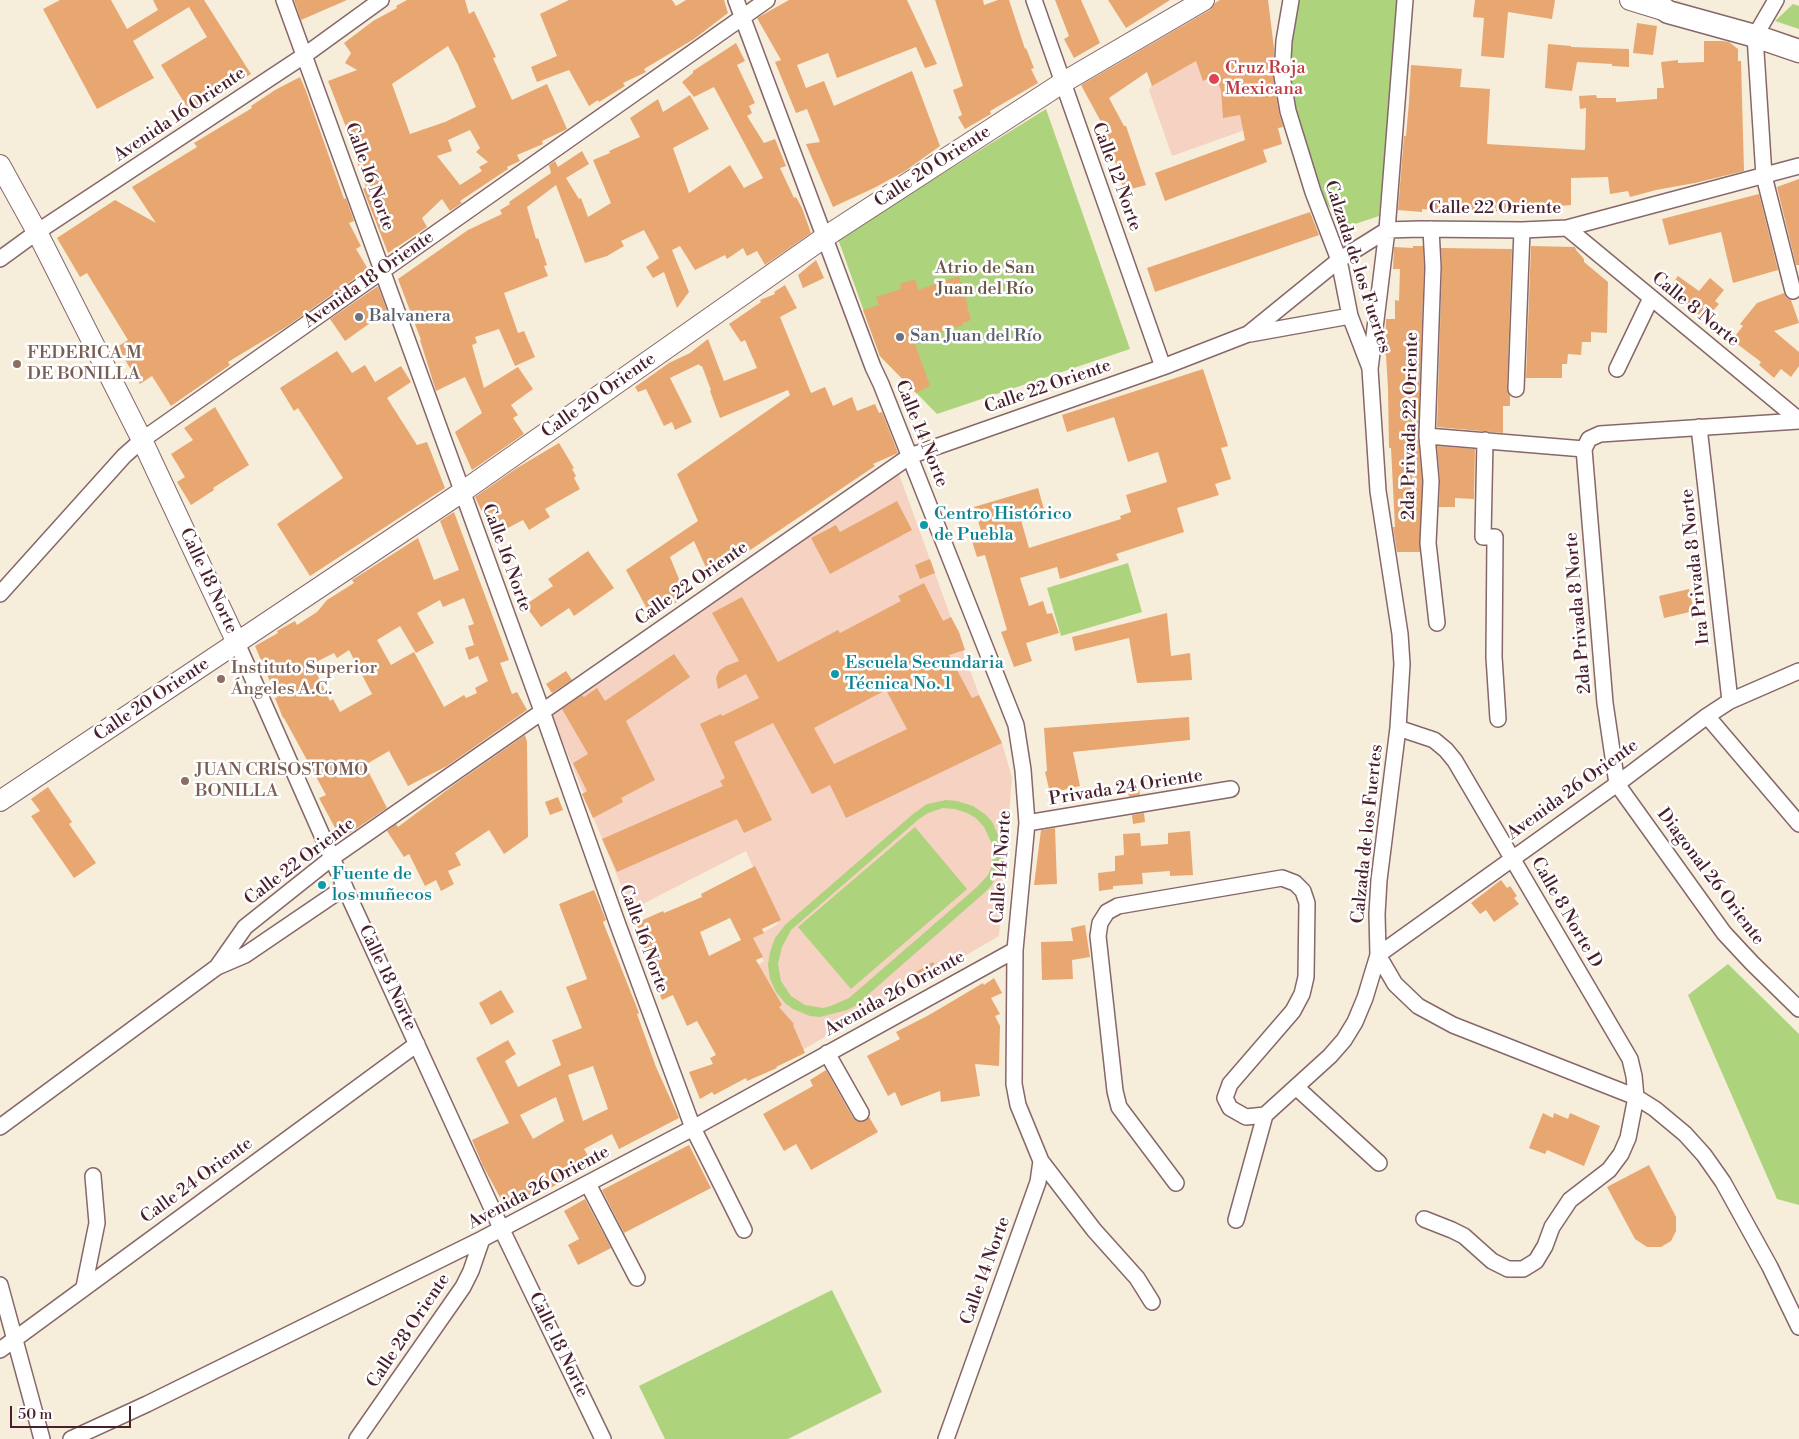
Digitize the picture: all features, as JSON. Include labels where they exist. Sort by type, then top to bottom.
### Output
[{"type":"main road","points":[[1660,6],[1799,51]]},
{"type":"street","name":"Calle 16 Norte","points":[[284,0],[693,1128],[744,1230]]},
{"type":"street","name":"Avenida 16 Oriente","points":[[0,259],[37,232],[305,55],[380,0]]},
{"type":"street","name":"Calle 14 Norte","points":[[736,0],[873,367],[1016,725],[1023,770],[1028,823],[1014,950],[1014,1084],[1018,1105],[1041,1160],[1038,1182],[946,1439]]},
{"type":"street","name":"Avenida 18 Oriente","points":[[0,594],[124,456],[142,440],[767,0]]},
{"type":"street","name":"Calle 12 Norte","points":[[1034,0],[1163,367]]},
{"type":"street","name":"Calle 20 Oriente","points":[[0,801],[462,492],[825,237],[1062,83],[1204,0]]},
{"type":"street","name":"Calzada de los Fuertes","points":[[1291,0],[1284,41],[1282,76],[1288,111],[1313,192],[1339,260],[1350,316],[1370,370]]},
{"type":"street","name":"Calzada de los Fuertes","points":[[1404,0],[1388,230],[1370,370],[1378,491],[1400,634],[1402,664],[1398,728],[1376,914],[1378,955],[1395,984],[1418,1006],[1453,1025],[1636,1097],[1655,1109],[1677,1128],[1704,1155],[1723,1182],[1770,1268],[1799,1327]]},
{"type":"street","points":[[1630,0],[1660,6]]},
{"type":"street","points":[[1776,0],[1755,36],[1764,176],[1792,291]]},
{"type":"street","name":"Calle 18 Norte","points":[[0,166],[37,232],[142,440],[237,643],[345,887],[501,1228],[603,1439]]},
{"type":"street","name":"Calle 22 Oriente","points":[[1248,334],[1339,260],[1388,230],[1522,230],[1566,228],[1799,166]]},
{"type":"street","name":"Calle 8 Norte","points":[[1566,228],[1799,420]]},
{"type":"street","name":"2da Privada 22 Oriente","points":[[1431,229],[1433,268],[1427,436],[1431,481],[1428,544],[1437,623]]},
{"type":"street","points":[[1516,389],[1522,230]]},
{"type":"street","points":[[1617,369],[1650,298]]},
{"type":"street","name":"Calle 22 Oriente","points":[[217,967],[245,927],[333,857],[910,456],[1163,367],[1248,334],[1350,316]]},
{"type":"street","points":[[1427,436],[1587,444],[1600,434],[1799,420]]},
{"type":"street","name":"1ra Privada 8 Norte","points":[[1699,428],[1730,702]]},
{"type":"street","points":[[1485,440],[1483,537],[1495,537],[1494,657],[1498,719]]},
{"type":"street","name":"2da Privada 8 Norte","points":[[1587,444],[1605,703],[1617,784]]},
{"type":"street","name":"Avenida 26 Oriente","points":[[1378,955],[1617,784],[1707,716],[1730,702],[1799,671]]},
{"type":"street","points":[[1707,716],[1799,824]]},
{"type":"street","name":"Calle 8 Norte D","points":[[1398,728],[1434,740],[1446,750],[1630,1059],[1636,1097]]},
{"type":"street","name":"Diagonal 26 Oriente","points":[[1617,784],[1724,933],[1799,1009]]},
{"type":"street","name":"Privada 24 Oriente","points":[[1028,823],[1231,789]]},
{"type":"street","points":[[1176,1183],[1119,1107],[1115,1091],[1098,936],[1100,923],[1108,912],[1118,906],[1282,878],[1295,883],[1303,891],[1307,903],[1306,977],[1302,994],[1293,1011],[1230,1084],[1225,1098],[1230,1108],[1246,1117],[1265,1115]]},
{"type":"street","name":"Calle 22 Oriente","points":[[0,1127],[217,967],[245,955],[345,887]]},
{"type":"street","name":"Avenida 26 Oriente","points":[[71,1439],[147,1404],[482,1239],[693,1128],[1014,950]]},
{"type":"street","points":[[1236,1220],[1265,1115],[1330,1056],[1344,1040],[1355,1022],[1365,998],[1378,955]]},
{"type":"street","name":"Calle 24 Oriente","points":[[0,1350],[417,1044]]},
{"type":"street","points":[[827,1053],[861,1113]]},
{"type":"street","points":[[1296,1087],[1379,1163]]},
{"type":"street","points":[[1424,1219],[1464,1236],[1492,1261],[1508,1269],[1523,1269],[1536,1261],[1545,1246],[1552,1227],[1570,1200],[1609,1170],[1621,1154],[1628,1138],[1636,1097]]},
{"type":"street","points":[[1041,1160],[1094,1230],[1136,1278],[1152,1302]]},
{"type":"street","points":[[84,1287],[97,1223],[93,1176]]},
{"type":"street","points":[[588,1184],[637,1278]]},
{"type":"street","name":"Calle 28 Oriente","points":[[357,1439],[463,1287],[471,1271],[482,1239]]},
{"type":"street","points":[[0,1285],[42,1439]]},
{"type":"shaded area","name":"Cruz Roja Mexicana","points":[[1220,0],[1268,0],[1284,126],[1263,133],[1259,125],[1172,156],[1149,90],[1152,85],[1138,48]]},
{"type":"shaded area","points":[[899,474],[979,695],[1002,743],[1012,778],[999,936],[799,1052],[752,969],[764,961],[751,939],[778,924],[746,851],[631,910],[551,713]]},
{"type":"green space","points":[[1294,0],[1400,0],[1379,216],[1348,226],[1341,221],[1325,202],[1309,167],[1297,123],[1287,50]]},
{"type":"green space","points":[[1793,4],[1799,6],[1799,29],[1775,21]]},
{"type":"green space","name":"Atrio de San Juan del Río","points":[[1046,109],[1130,349],[937,414],[880,356],[838,239]]},
{"type":"green space","points":[[1128,563],[1142,612],[1061,636],[1047,588]]},
{"type":"green space","points":[[946,800],[957,801],[973,806],[986,815],[993,823],[999,838],[1001,861],[991,886],[855,1006],[820,1017],[810,1016],[793,1009],[776,992],[770,979],[768,965],[775,938],[785,925],[927,804]],"holes":[[[943,808],[955,809],[976,818],[984,827],[992,844],[993,855],[992,866],[988,875],[977,887],[849,998],[823,1008],[805,1005],[791,996],[781,981],[778,964],[782,947],[791,930],[919,819],[928,813]]]},
{"type":"green space","points":[[915,827],[967,889],[851,989],[798,927]]},
{"type":"green space","points":[[1728,964],[1799,1034],[1799,1205],[1777,1199],[1688,995]]},
{"type":"green space","points":[[832,1290],[882,1392],[788,1439],[665,1439],[639,1386]]},
{"type":"building","points":[[60,0],[111,0],[127,29],[158,10],[153,0],[204,0],[251,74],[190,112],[161,65],[207,37],[189,7],[133,41],[154,78],[97,109],[43,9]]},
{"type":"building","points":[[294,0],[347,0],[301,20]]},
{"type":"building","points":[[407,0],[465,0],[469,14],[474,11],[496,57],[493,58],[512,100],[547,84],[567,129],[542,141],[543,144],[517,155],[520,161],[507,167],[508,169],[460,201],[462,203],[450,211],[442,199],[422,218],[427,227],[388,253],[363,189],[366,187],[356,159],[358,158],[328,81],[357,70],[345,63],[351,53],[344,43],[373,21],[397,8],[396,6]],"holes":[[[448,46],[476,107],[445,122],[410,134],[392,84]],[[470,130],[480,148],[476,152],[488,162],[479,167],[482,171],[460,185],[437,156],[452,151],[448,140]]]},
{"type":"building","points":[[569,0],[672,0],[676,6],[686,0],[724,0],[728,13],[694,39],[644,69],[646,72],[623,83],[625,86],[589,106],[569,70],[537,82],[531,67],[557,56],[540,14]]},
{"type":"building","points":[[789,0],[907,0],[937,64],[925,68],[916,47],[837,78],[828,53],[797,65],[806,88],[824,81],[834,106],[912,71],[940,146],[905,171],[833,207],[806,144],[820,142],[807,109],[796,113],[775,62],[781,60],[757,18]]},
{"type":"building","points":[[935,0],[983,0],[984,5],[998,0],[1009,0],[1025,49],[1034,68],[1031,69],[1038,83],[990,111],[991,114],[965,129],[958,117],[962,115],[953,90],[963,86]]},
{"type":"building","points":[[1055,0],[1081,0],[1100,43],[1074,58],[1064,39],[1069,36]]},
{"type":"building","points":[[1108,0],[1170,0],[1126,28]]},
{"type":"building","points":[[1220,0],[1268,0],[1274,49],[1273,78],[1283,127],[1278,128],[1282,144],[1263,150],[1267,162],[1165,201],[1155,173],[1245,140],[1240,115],[1223,118],[1221,90],[1215,75],[1203,81],[1196,61],[1152,86],[1147,72],[1109,98],[1124,126],[1126,126],[1146,185],[1124,191],[1106,131],[1081,85],[1210,10]]},
{"type":"building","points":[[1475,0],[1555,0],[1552,19],[1508,12],[1504,58],[1481,56],[1484,18],[1473,17]]},
{"type":"building","points":[[1637,23],[1657,26],[1653,55],[1633,53]]},
{"type":"building","points":[[1704,41],[1729,42],[1738,49],[1738,61],[1741,61],[1744,171],[1630,197],[1628,191],[1610,194],[1608,177],[1571,178],[1571,205],[1487,212],[1450,209],[1450,212],[1422,209],[1422,212],[1398,210],[1411,65],[1462,69],[1460,87],[1490,89],[1487,144],[1584,150],[1586,108],[1580,109],[1579,96],[1596,95],[1597,98],[1616,98],[1616,102],[1657,99],[1657,88],[1664,88],[1661,62],[1678,60],[1678,63],[1704,62]]},
{"type":"building","points":[[736,43],[745,61],[737,65],[755,103],[749,106],[752,113],[747,116],[764,143],[775,139],[786,166],[780,168],[794,198],[796,197],[802,208],[811,233],[765,265],[757,251],[747,256],[743,248],[727,259],[725,255],[695,270],[680,246],[672,250],[689,292],[677,308],[664,272],[653,278],[646,267],[659,258],[644,230],[621,241],[624,246],[607,256],[585,263],[556,185],[527,207],[536,239],[538,238],[547,265],[544,266],[548,276],[504,293],[518,333],[524,331],[535,357],[515,366],[499,329],[475,337],[477,343],[472,345],[484,388],[518,367],[533,389],[511,405],[518,415],[513,418],[524,434],[472,470],[455,432],[482,413],[465,377],[436,391],[421,340],[398,279],[468,230],[502,214],[500,210],[510,204],[509,202],[551,173],[549,165],[555,161],[558,167],[582,151],[589,164],[566,178],[579,199],[581,198],[588,217],[611,203],[593,160],[640,137],[630,118],[658,99],[663,112],[690,95],[709,129],[673,148],[689,193],[730,165],[744,188],[763,178],[714,87],[694,97],[682,82],[693,71]]},
{"type":"building","points":[[1548,44],[1571,47],[1629,49],[1629,67],[1577,62],[1572,91],[1545,88]]},
{"type":"building","points":[[300,77],[344,199],[346,198],[354,221],[349,223],[361,246],[356,249],[368,269],[286,327],[228,362],[230,365],[171,406],[152,376],[140,384],[117,347],[128,340],[87,273],[80,277],[57,238],[115,200],[156,223],[132,187],[197,147],[194,143],[252,108],[251,106],[275,90]]},
{"type":"building","points":[[1799,179],[1799,265],[1796,265],[1777,187]]},
{"type":"building","points":[[1759,194],[1778,270],[1733,283],[1721,232],[1669,245],[1662,219]]},
{"type":"building","points":[[1310,212],[1319,235],[1155,292],[1147,268]]},
{"type":"building","points":[[1413,246],[1423,246],[1424,267],[1418,436],[1422,481],[1420,552],[1397,552],[1393,527],[1395,527],[1391,448],[1389,448],[1388,389],[1385,355],[1386,319],[1395,319],[1395,300],[1399,301],[1400,269],[1393,269],[1394,247],[1413,248]]},
{"type":"building","points":[[1531,246],[1575,247],[1584,259],[1584,262],[1608,282],[1607,333],[1591,332],[1591,342],[1582,342],[1581,355],[1568,354],[1567,364],[1562,364],[1562,378],[1526,378]]},
{"type":"building","points":[[1441,248],[1512,249],[1507,389],[1510,396],[1510,406],[1503,406],[1503,433],[1437,427]]},
{"type":"building","points":[[816,260],[824,278],[803,288],[798,275]]},
{"type":"building","name":"San Juan del Río","points":[[959,276],[971,320],[963,323],[963,325],[914,341],[930,386],[916,393],[880,356],[863,310],[879,305],[876,297],[901,289],[900,284],[915,279],[918,290]]},
{"type":"building","points":[[1678,276],[1699,291],[1710,278],[1724,290],[1715,301],[1719,304],[1705,320],[1668,290]]},
{"type":"building","points":[[785,285],[797,308],[780,317],[811,393],[825,387],[833,406],[852,397],[857,411],[875,404],[879,413],[882,412],[898,453],[873,464],[875,466],[722,569],[723,571],[711,579],[694,541],[670,557],[686,596],[652,618],[626,570],[698,521],[677,474],[790,395],[788,390],[720,418],[702,366],[699,364],[670,378],[692,422],[675,430],[672,422],[664,426],[646,389],[638,392],[635,387],[669,363],[690,353],[708,339],[724,381],[757,368],[745,340],[741,342],[729,324],[761,302],[760,300],[775,294],[774,292]]},
{"type":"building","name":"Balvanera","points":[[378,286],[387,311],[345,341],[330,319]]},
{"type":"building","points":[[1784,293],[1791,300],[1799,323],[1774,331],[1799,352],[1799,366],[1791,377],[1781,369],[1774,378],[1759,365],[1761,362],[1732,340],[1743,326],[1740,324],[1757,303]]},
{"type":"building","points":[[337,351],[352,373],[365,365],[375,382],[401,366],[411,382],[387,398],[417,445],[427,442],[445,488],[310,576],[277,524],[343,478],[298,408],[294,411],[280,388]]},
{"type":"building","points":[[1203,369],[1228,446],[1221,448],[1231,479],[1215,484],[1219,495],[1177,508],[1184,532],[1116,554],[1119,560],[1060,579],[1057,567],[1020,578],[1029,606],[1043,601],[1047,614],[1052,613],[1059,633],[1026,643],[1032,661],[1014,667],[1001,632],[1007,630],[985,555],[977,557],[971,538],[982,534],[974,507],[1038,488],[1045,513],[1021,520],[1029,548],[1121,519],[1120,516],[1131,512],[1126,495],[1167,482],[1158,452],[1128,462],[1114,417],[1067,432],[1062,415]]},
{"type":"building","points":[[215,407],[249,465],[213,488],[214,490],[191,505],[177,482],[185,477],[171,454],[193,440],[184,428]]},
{"type":"building","points":[[559,443],[574,468],[572,469],[576,476],[574,478],[580,489],[545,509],[550,517],[529,530],[523,520],[504,530],[496,515],[486,520],[475,497],[517,468]]},
{"type":"building","points":[[1437,446],[1475,449],[1474,499],[1455,498],[1455,507],[1439,507],[1440,480]]},
{"type":"building","points":[[897,501],[912,530],[830,574],[811,538],[836,525],[840,532]]},
{"type":"building","points":[[454,512],[509,660],[500,663],[512,694],[517,692],[527,710],[447,766],[408,786],[389,751],[365,765],[387,808],[341,839],[319,798],[326,795],[283,718],[275,698],[277,698],[255,646],[295,621],[297,625],[317,612],[327,600],[354,583],[352,580],[418,538],[434,580],[459,570],[440,521]],"holes":[[[464,598],[474,624],[468,626],[474,645],[465,648],[469,660],[478,656],[488,681],[475,688],[477,693],[466,698],[464,695],[444,707],[414,652],[391,665],[377,640],[400,626],[416,653],[434,643],[417,613],[440,600],[443,607]],[[349,650],[372,694],[340,712],[333,699],[330,701],[312,664],[334,653],[337,658]]]},
{"type":"building","points":[[588,551],[614,588],[574,616],[569,608],[541,627],[525,605],[553,586],[548,579]]},
{"type":"building","points":[[930,559],[935,573],[920,579],[915,565]]},
{"type":"building","points":[[924,583],[943,621],[951,617],[959,632],[965,650],[949,655],[972,698],[979,695],[1002,743],[846,818],[830,785],[812,794],[773,723],[734,742],[772,820],[744,833],[737,819],[617,872],[602,839],[723,786],[720,781],[725,778],[700,724],[721,714],[722,716],[759,698],[746,674],[718,689],[716,678],[719,671],[739,661],[712,613],[742,597],[778,662],[838,630],[840,633],[901,601],[898,596]],"holes":[[[886,690],[907,729],[834,764],[814,728]]]},
{"type":"building","points":[[1689,589],[1694,611],[1664,618],[1659,596]]},
{"type":"building","points":[[1167,613],[1171,656],[1190,653],[1192,680],[1137,683],[1129,638],[1075,651],[1072,637]]},
{"type":"building","points":[[674,654],[690,677],[626,721],[655,780],[621,798],[623,802],[593,818],[582,794],[587,791],[573,763],[588,754],[562,709],[582,695],[584,697],[597,688],[605,701]]},
{"type":"building","points":[[566,671],[572,680],[552,693],[546,684]]},
{"type":"building","points":[[1189,717],[1190,740],[1073,752],[1080,786],[1050,793],[1045,772],[1047,771],[1044,728]]},
{"type":"building","points":[[525,735],[527,742],[528,837],[504,854],[489,830],[455,853],[461,865],[448,871],[454,884],[441,891],[436,880],[425,886],[409,854],[404,857],[387,831],[396,824],[398,827]]},
{"type":"building","points":[[1138,783],[1140,795],[1129,797],[1127,785]]},
{"type":"building","points":[[48,787],[72,822],[69,824],[96,863],[74,878],[31,816],[40,811],[31,799]]},
{"type":"building","points":[[558,797],[563,810],[550,815],[545,802]]},
{"type":"building","points":[[1144,813],[1145,822],[1133,824],[1132,815]]},
{"type":"building","points":[[1055,828],[1057,884],[1034,885],[1041,830]]},
{"type":"building","points":[[1190,831],[1193,875],[1170,876],[1170,871],[1142,873],[1143,884],[1113,886],[1113,889],[1099,891],[1098,873],[1115,871],[1115,856],[1124,855],[1123,834],[1140,833],[1141,846],[1168,844],[1168,833]]},
{"type":"building","points":[[755,866],[781,920],[762,929],[764,933],[753,938],[763,957],[756,960],[782,1005],[779,1007],[794,1024],[805,1053],[777,1068],[747,1081],[746,1078],[714,1095],[712,1092],[700,1099],[689,1072],[713,1064],[710,1058],[716,1055],[697,1021],[687,1026],[673,995],[662,1000],[644,955],[641,942],[644,941],[636,923],[702,897],[701,894]],"holes":[[[730,918],[741,940],[709,956],[700,932]]]},
{"type":"building","points":[[1501,880],[1507,888],[1510,886],[1517,896],[1514,898],[1519,904],[1494,922],[1486,910],[1480,914],[1471,903]]},
{"type":"building","points":[[594,890],[606,920],[603,922],[639,1013],[637,1014],[656,1067],[679,1118],[619,1149],[612,1134],[584,1149],[593,1164],[508,1212],[483,1166],[472,1140],[509,1123],[476,1058],[508,1040],[516,1054],[505,1061],[518,1087],[561,1065],[552,1040],[582,1028],[566,987],[587,979],[559,904]],"holes":[[[593,1066],[608,1109],[583,1121],[568,1075]],[[556,1097],[564,1121],[533,1139],[520,1115]]]},
{"type":"building","points":[[1085,925],[1090,957],[1072,960],[1073,979],[1042,980],[1041,942],[1073,941],[1071,928]]},
{"type":"building","points":[[933,962],[939,972],[922,982],[916,972]]},
{"type":"building","points":[[994,978],[1002,993],[991,998],[1000,1014],[995,1016],[1000,1026],[999,1066],[975,1064],[980,1096],[941,1102],[940,1091],[901,1106],[895,1092],[888,1096],[867,1056],[900,1039],[896,1032]]},
{"type":"building","points":[[501,990],[514,1012],[491,1025],[479,1003]]},
{"type":"building","points":[[826,1070],[853,1118],[861,1122],[869,1117],[878,1132],[811,1170],[796,1144],[784,1151],[763,1114],[813,1086],[810,1080]]},
{"type":"building","points":[[1543,1113],[1553,1118],[1554,1113],[1568,1119],[1570,1113],[1600,1126],[1584,1166],[1547,1150],[1545,1154],[1529,1148]]},
{"type":"building","points":[[689,1145],[711,1188],[624,1233],[602,1190]]},
{"type":"building","points":[[1649,1165],[1676,1217],[1676,1231],[1671,1241],[1661,1247],[1647,1247],[1635,1239],[1607,1187]]},
{"type":"building","points":[[585,1199],[611,1248],[578,1265],[568,1245],[579,1239],[564,1211]]},
{"type":"place","name":"Cruz Roja Mexicana","points":[[1214,79]]},
{"type":"place","name":"Balvanera","points":[[359,317]]},
{"type":"place","name":"San Juan del Río","points":[[900,337]]},
{"type":"place","name":"FEDERICA M DE BONILLA","points":[[17,364]]},
{"type":"place","name":"Centro Histórico de Puebla","points":[[924,525]]},
{"type":"place","name":"Escuela Secundaria Técnica No. 1","points":[[835,674]]},
{"type":"place","name":"Instituto Superior Ángeles A.C.","points":[[221,679]]},
{"type":"place","name":"JUAN CRISOSTOMO BONILLA","points":[[185,781]]},
{"type":"place","name":"Fuente de los muñecos","points":[[322,885]]}]
